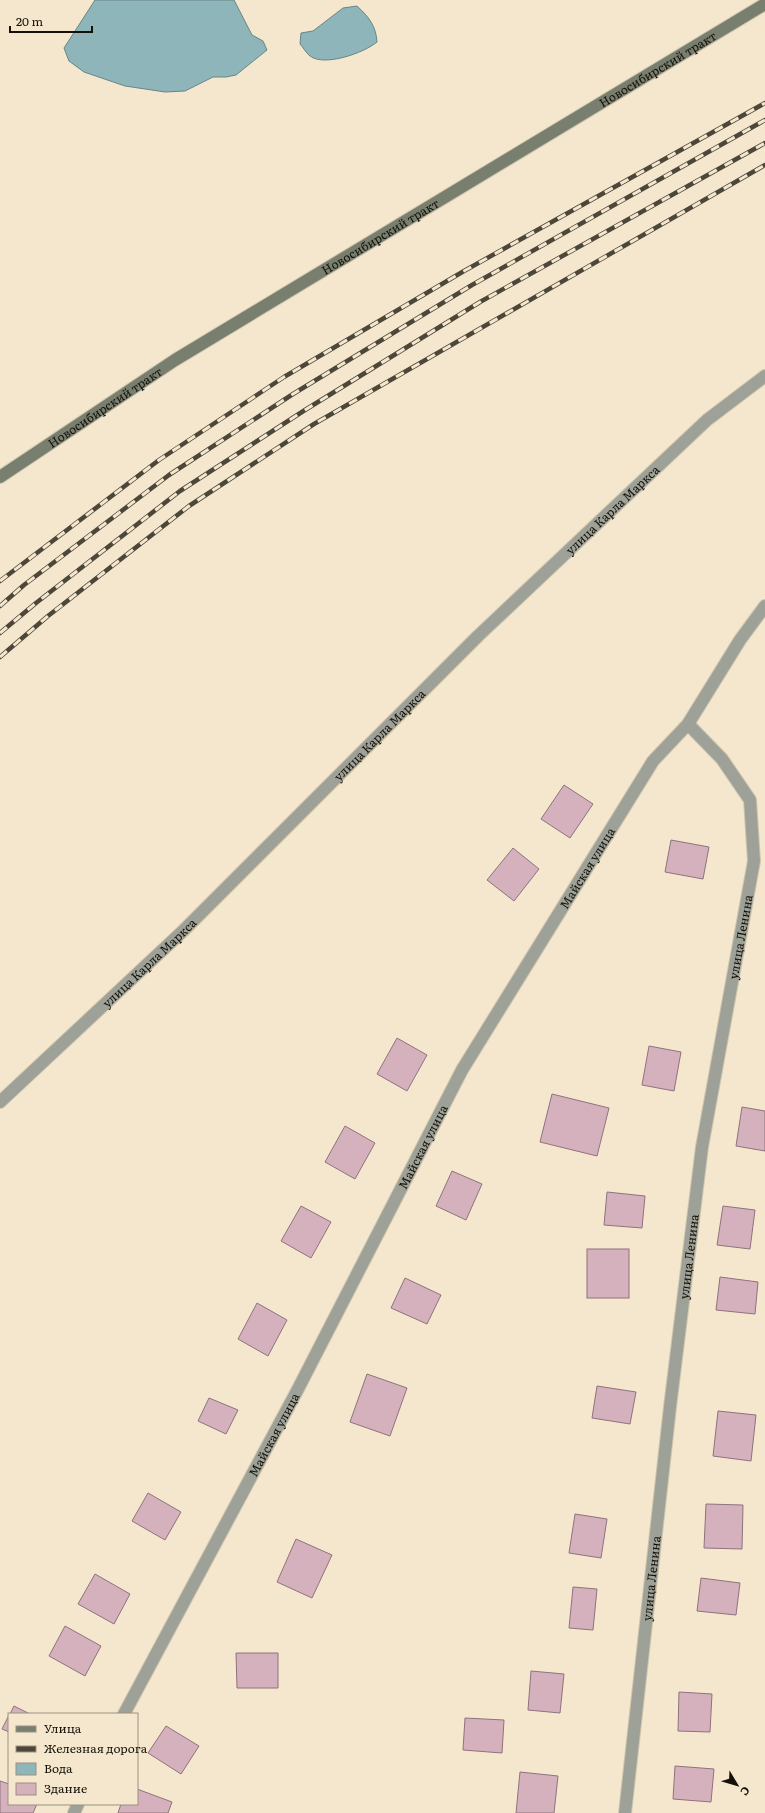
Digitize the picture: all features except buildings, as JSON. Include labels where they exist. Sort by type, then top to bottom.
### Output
[{"type":"main road","name":"Новосибирский тракт","points":[[0,477],[175,360],[765,4]]},
{"type":"street","name":"улица Карла Маркса","points":[[0,1102],[183,931],[478,636],[706,420],[765,376]]},
{"type":"street","name":"Майская улица","points":[[125,1713],[301,1382],[462,1070],[653,761],[688,724],[740,640],[765,606]]},
{"type":"street","name":"улица Ленина","points":[[624,1813],[670,1407],[702,1147],[754,861],[750,800],[722,759],[688,724]]},
{"type":"water","points":[[95,0],[234,0],[252,35],[263,41],[267,50],[236,75],[213,77],[185,91],[165,92],[125,86],[84,72],[69,61],[64,48]]},
{"type":"water","points":[[357,6],[371,22],[375,31],[377,42],[363,50],[344,57],[325,60],[316,59],[310,56],[300,44],[301,33],[313,31],[343,8]]},
{"type":"railway","points":[[0,581],[159,460],[284,377],[464,271],[765,103]]},
{"type":"railway","points":[[0,606],[24,585],[169,475],[293,394],[472,285],[765,120]]},
{"type":"railway","points":[[0,633],[36,603],[180,491],[305,410],[480,302],[765,143]]},
{"type":"railway","points":[[0,657],[48,616],[189,506],[314,424],[765,165]]}]
